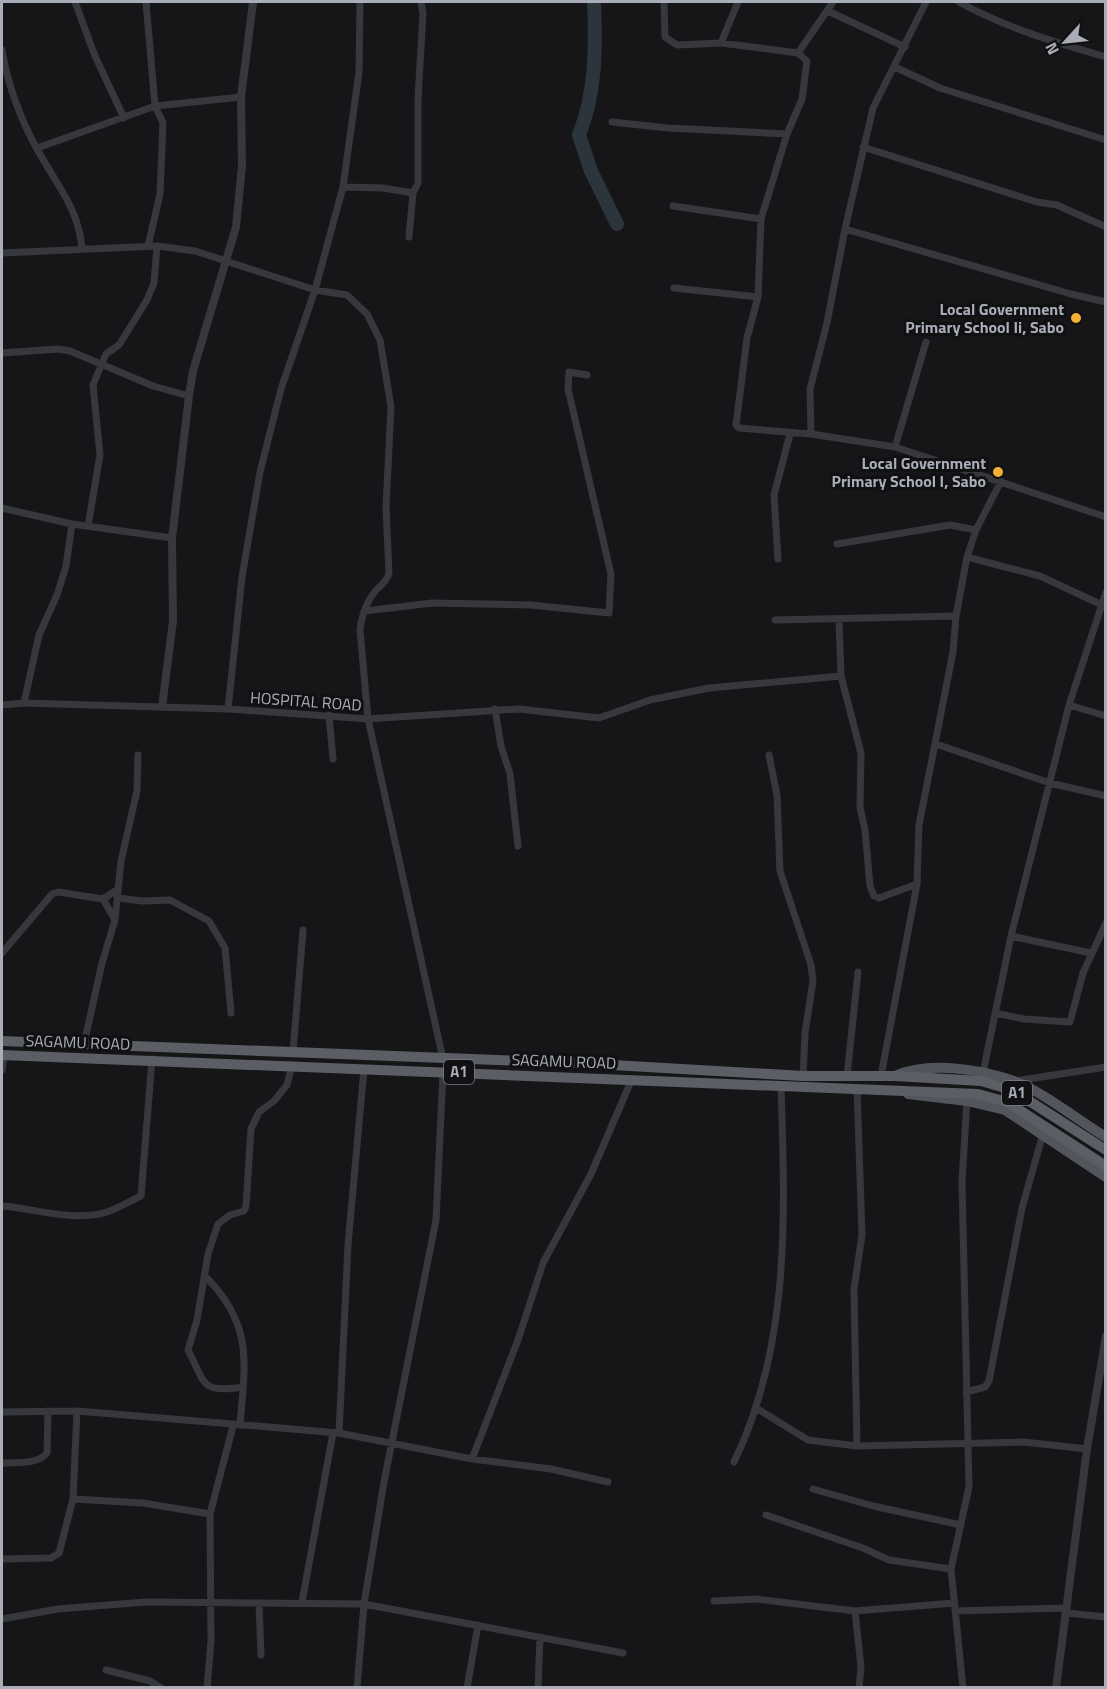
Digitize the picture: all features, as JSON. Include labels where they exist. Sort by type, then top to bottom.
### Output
[{"type":"highway","name":"SAGAMU ROAD","points":[[2,1041],[804,1076],[895,1076],[981,1081],[1012,1090],[1106,1150]]},
{"type":"highway","name":"SAGAMU ROAD","points":[[3,1055],[152,1059],[857,1089],[917,1089],[978,1094],[1007,1102],[1106,1166]]},
{"type":"main road","points":[[895,1076],[909,1070],[942,1069],[982,1073],[1015,1081],[1106,1137]]},
{"type":"main road","points":[[897,1090],[913,1096],[967,1101],[1005,1110],[1106,1177]]},
{"type":"street","points":[[75,2],[94,56],[124,118]]},
{"type":"street","points":[[146,2],[155,106],[164,123],[160,194],[148,246]]},
{"type":"street","points":[[162,707],[173,621],[172,538],[189,396],[193,371],[236,226],[242,166],[241,97],[253,2]]},
{"type":"street","points":[[228,709],[242,578],[260,472],[280,389],[315,290],[343,187],[359,72],[360,2]]},
{"type":"street","points":[[409,237],[413,193],[418,183],[418,99],[423,13],[421,2]]},
{"type":"street","points":[[664,2],[665,37],[677,45],[722,44],[798,53],[807,61],[802,99],[787,134],[761,219],[758,297],[747,338],[735,422],[739,428],[811,434],[895,447],[1106,517]]},
{"type":"street","points":[[722,44],[738,2]]},
{"type":"street","points":[[798,53],[833,2]]},
{"type":"street","points":[[811,434],[810,389],[827,323],[845,229],[873,108],[926,2]]},
{"type":"street","points":[[959,2],[988,18],[1031,36],[1106,57]]},
{"type":"street","points":[[828,11],[905,47]]},
{"type":"street","points":[[2,50],[15,97],[37,148],[68,197],[80,232],[82,248]]},
{"type":"street","points":[[895,67],[940,88],[1106,140]]},
{"type":"street","points":[[37,148],[155,106],[241,97]]},
{"type":"street","points":[[612,122],[668,128],[787,134]]},
{"type":"street","points":[[863,147],[1037,202],[1057,205],[1106,226]]},
{"type":"street","points":[[343,187],[383,188],[413,193]]},
{"type":"street","points":[[673,206],[761,219]]},
{"type":"street","points":[[845,229],[1106,302]]},
{"type":"street","points":[[2,253],[148,246],[195,251],[315,290],[347,295],[368,314],[380,340],[391,407],[386,507],[388,573],[387,580],[371,596],[360,630],[368,719],[495,709],[519,709],[599,718],[650,700],[709,688],[841,676]]},
{"type":"street","points":[[88,526],[100,455],[93,385],[106,354],[119,345],[147,300],[153,283],[157,246]]},
{"type":"street","points":[[674,288],[758,297]]},
{"type":"street","points":[[895,447],[926,342]]},
{"type":"street","points":[[2,353],[58,349],[70,351],[101,365],[189,396]]},
{"type":"street","points":[[365,611],[432,603],[531,605],[609,613],[611,574],[568,389],[569,372],[587,375]]},
{"type":"street","points":[[778,559],[774,495],[790,434]]},
{"type":"street","points":[[881,1076],[916,884],[920,825],[953,652],[956,616],[967,556],[976,530],[1001,481]]},
{"type":"street","points":[[2,508],[72,524],[172,538]]},
{"type":"street","points":[[24,703],[39,635],[57,595],[66,566],[72,524]]},
{"type":"street","points":[[837,544],[942,526],[976,530]]},
{"type":"street","points":[[967,556],[1040,576],[1102,605]]},
{"type":"street","points":[[982,1073],[1011,936],[1069,705],[1106,592]]},
{"type":"street","points":[[775,620],[839,620],[912,615],[956,616]]},
{"type":"street","points":[[839,620],[841,676],[861,753],[860,807],[865,830],[870,886],[874,896],[879,898],[916,884]]},
{"type":"street","name":"HOSPITAL ROAD","points":[[2,705],[24,703],[228,709],[368,719],[443,1059]]},
{"type":"street","points":[[1069,705],[1106,716]]},
{"type":"street","points":[[495,709],[501,746],[510,774],[518,846]]},
{"type":"street","points":[[329,715],[333,759]]},
{"type":"street","points":[[936,744],[1050,783],[1106,796]]},
{"type":"street","points":[[84,1044],[102,963],[115,920],[121,861],[137,791],[138,755]]},
{"type":"street","points":[[769,755],[777,795],[780,871],[812,965],[813,981],[805,1033],[804,1076]]},
{"type":"street","points":[[2,953],[52,894],[58,892],[103,899],[118,894],[142,901],[170,900],[209,921],[225,948],[231,1013]]},
{"type":"street","points":[[103,899],[115,920]]},
{"type":"street","points":[[995,1013],[1024,1019],[1070,1022],[1091,953],[1106,923]]},
{"type":"street","points":[[293,1052],[303,930]]},
{"type":"street","points":[[1011,936],[1091,953]]},
{"type":"street","points":[[847,1076],[858,972]]},
{"type":"street","points":[[2,1070],[3,1055]]},
{"type":"street","points":[[3,1206],[56,1214],[89,1215],[107,1212],[141,1196],[152,1059]]},
{"type":"street","points":[[243,1387],[216,1391],[207,1387],[188,1350],[208,1254],[219,1224],[230,1215],[244,1211],[246,1206],[251,1129],[259,1112],[287,1085],[292,1065]]},
{"type":"street","points":[[1015,1081],[1106,1067]]},
{"type":"street","points":[[302,1602],[336,1433],[348,1245],[364,1069]]},
{"type":"street","points":[[357,1688],[364,1604],[436,1220],[443,1072]]},
{"type":"street","points":[[472,1459],[518,1340],[543,1263],[591,1174],[632,1079]]},
{"type":"street","points":[[734,1462],[750,1429],[770,1363],[776,1328],[784,1178],[781,1086]]},
{"type":"street","points":[[857,1089],[862,1235],[854,1289],[857,1446]]},
{"type":"street","points":[[963,1688],[951,1569],[969,1487],[962,1182],[967,1101]]},
{"type":"street","points":[[966,1392],[985,1387],[989,1381],[1022,1208],[1043,1134]]},
{"type":"street","points":[[205,1276],[230,1305],[246,1353],[236,1426],[210,1514],[211,1641],[207,1688]]},
{"type":"street","points":[[1056,1688],[1088,1449],[1106,1336]]},
{"type":"street","points":[[756,1408],[808,1440],[857,1446],[1024,1442],[1088,1449]]},
{"type":"street","points":[[2,1462],[35,1461],[45,1457],[48,1411]]},
{"type":"street","points":[[2,1412],[77,1412],[336,1433],[472,1459],[551,1469],[608,1482]]},
{"type":"street","points":[[2,1558],[55,1557],[59,1553],[73,1499],[77,1412]]},
{"type":"street","points":[[813,1489],[873,1506],[961,1525]]},
{"type":"street","points":[[73,1499],[143,1503],[210,1514]]},
{"type":"street","points":[[766,1515],[862,1548],[889,1560],[951,1569]]},
{"type":"street","points":[[714,1601],[756,1599],[855,1611],[954,1607],[1067,1610],[1106,1617]]},
{"type":"street","points":[[2,1619],[58,1610],[146,1602],[364,1604],[623,1653]]},
{"type":"street","points":[[259,1603],[261,1655]]},
{"type":"street","points":[[855,1611],[861,1667],[859,1688]]},
{"type":"street","points":[[467,1688],[477,1626]]},
{"type":"street","points":[[538,1688],[540,1637]]},
{"type":"street","points":[[106,1670],[150,1681],[161,1688]]},
{"type":"waterway","points":[[594,2],[595,53],[592,86],[579,135],[591,171],[617,224]]},
{"type":"place","name":"Local Government Primary School Ii, Sabo","points":[[1076,318]]},
{"type":"place","name":"Local Government Primary School I, Sabo","points":[[998,472]]}]
